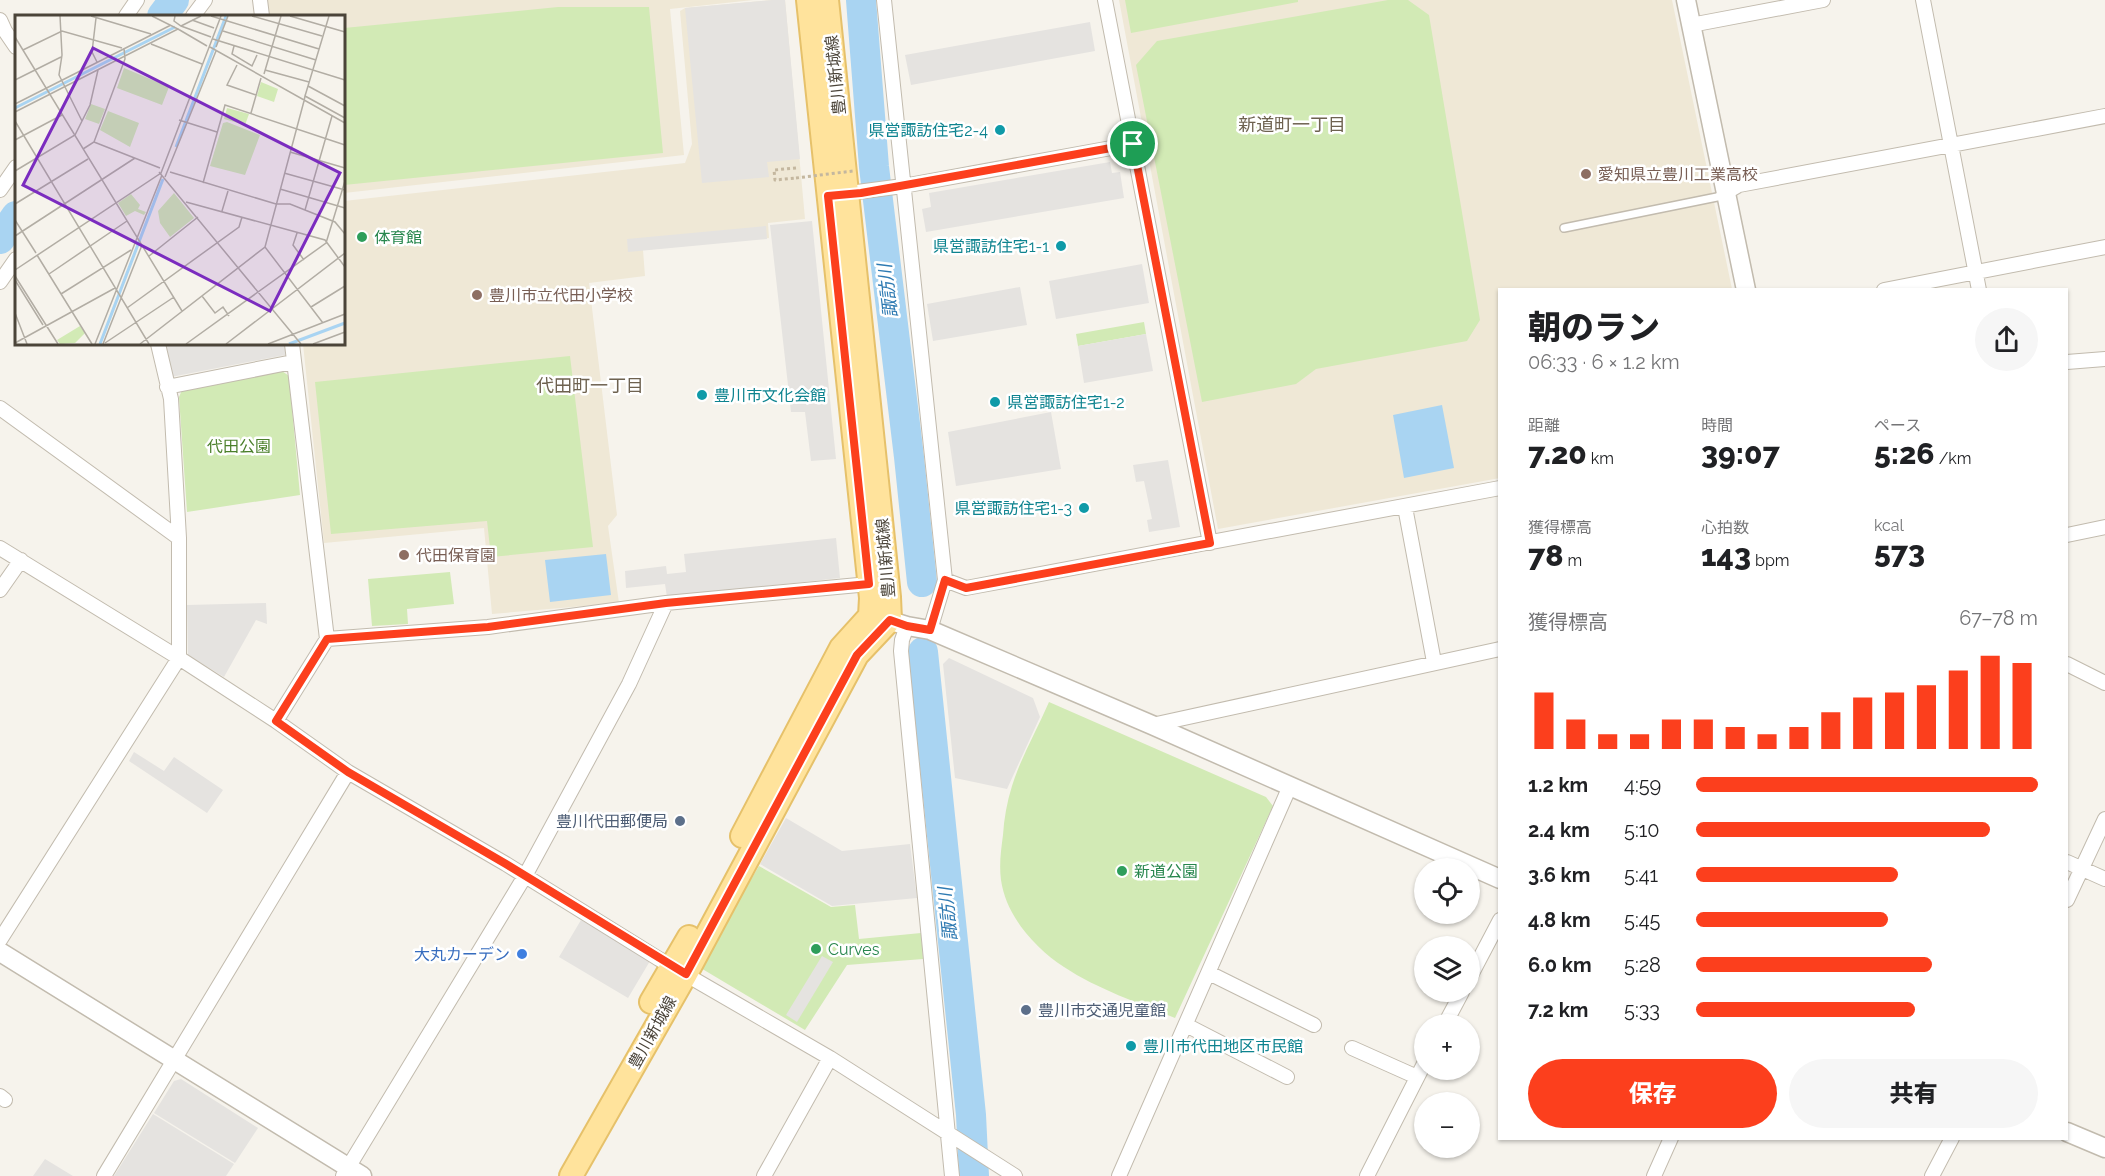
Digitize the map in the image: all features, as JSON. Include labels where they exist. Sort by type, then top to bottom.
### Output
[{"type":"main road","name":"豊川新城線","points":[[808,0],[845,194],[869,584],[889,621]]},
{"type":"main road","name":"豊川新城線","points":[[827,0],[845,194],[889,597],[889,621]]},
{"type":"main road","name":"豊川新城線","points":[[571,1176],[679,970],[841,648],[889,621]]},
{"type":"main road","name":"豊川新城線","points":[[554,1176],[679,970]]},
{"type":"street","points":[[127,15],[137,0]]},
{"type":"street","points":[[194,15],[205,0]]},
{"type":"street","points":[[260,0],[262,15]]},
{"type":"street","points":[[884,0],[896,187],[945,580],[930,630]]},
{"type":"street","points":[[1105,0],[1210,543]]},
{"type":"street","points":[[1686,0],[1746,288]]},
{"type":"street","points":[[1691,26],[1823,0]]},
{"type":"street","points":[[1923,0],[1979,288]]},
{"type":"street","points":[[0,20],[15,46]]},
{"type":"street","points":[[1727,192],[1739,185],[2105,116]]},
{"type":"street","points":[[845,194],[896,187],[1133,144]]},
{"type":"street","points":[[0,190],[15,168]]},
{"type":"street","points":[[1894,288],[2105,247]]},
{"type":"street","points":[[0,282],[15,260]]},
{"type":"street","points":[[0,940],[179,658],[179,538],[171,399],[158,345]]},
{"type":"street","points":[[276,721],[327,639],[292,345]]},
{"type":"street","points":[[2068,362],[2105,359]]},
{"type":"street","points":[[167,387],[293,362]]},
{"type":"street","points":[[0,408],[179,538]]},
{"type":"street","points":[[945,580],[966,588],[1498,488]]},
{"type":"street","points":[[1405,507],[1434,662]]},
{"type":"street","points":[[2068,535],[2105,527]]},
{"type":"street","points":[[0,548],[179,658],[276,721],[348,772],[830,1058],[1008,1173]]},
{"type":"street","points":[[0,590],[21,560]]},
{"type":"street","points":[[327,639],[488,627],[666,603],[869,584]]},
{"type":"street","points":[[0,952],[351,1173],[525,876],[629,684],[666,603]]},
{"type":"street","points":[[889,621],[930,630],[1152,725],[1498,878]]},
{"type":"street","points":[[889,621],[902,640],[901,651],[952,1176]]},
{"type":"street","points":[[1152,725],[1498,649]]},
{"type":"street","points":[[2068,664],[2105,683]]},
{"type":"street","points":[[104,1176],[348,772]]},
{"type":"street","points":[[1119,1176],[1290,786]]},
{"type":"street","points":[[2068,898],[2105,819]]},
{"type":"street","points":[[2068,861],[2105,879]]},
{"type":"street","points":[[1480,958],[1498,924]]},
{"type":"street","points":[[1209,973],[1314,1025]]},
{"type":"street","points":[[1186,1025],[1287,1077]]},
{"type":"street","points":[[1352,1048],[1414,1076]]},
{"type":"street","points":[[764,1176],[830,1058]]},
{"type":"street","points":[[1367,1176],[1415,1080]]},
{"type":"street","points":[[2068,1132],[2105,1148]]},
{"type":"street","points":[[1654,1176],[1670,1140]]},
{"type":"street","points":[[1932,1176],[1951,1140]]},
{"type":"lane","points":[[1564,228],[1717,197],[1727,192]]},
{"type":"path","points":[[796,168],[774,170],[775,180],[853,171]]},
{"type":"shaded area","points":[[265,0],[753,0],[670,9],[684,155],[345,193],[345,15],[267,15]]},
{"type":"shaded area","points":[[785,0],[805,219],[768,223],[769,238],[643,250],[645,276],[589,283],[617,515],[608,526],[619,603],[492,614],[484,528],[324,543],[303,345],[345,345],[345,201],[685,163],[692,144],[680,11],[685,8]]},
{"type":"shaded area","points":[[785,0],[800,159],[767,162],[769,177],[702,183],[685,8]]},
{"type":"shaded area","points":[[1119,0],[1672,0],[1732,288],[1498,288],[1498,478],[1218,529]]},
{"type":"shaded area","points":[[1090,22],[1095,51],[911,85],[905,55]]},
{"type":"shaded area","points":[[1110,162],[1112,173],[1120,172],[1124,198],[926,232],[922,209],[931,207],[929,193]]},
{"type":"shaded area","points":[[812,221],[836,459],[811,461],[805,412],[791,412],[770,225]]},
{"type":"shaded area","points":[[766,226],[767,239],[628,252],[627,239]]},
{"type":"shaded area","points":[[1142,264],[1149,303],[1056,319],[1049,281]]},
{"type":"shaded area","points":[[1020,287],[1027,325],[933,341],[927,304]]},
{"type":"shaded area","points":[[1146,334],[1153,371],[1084,383],[1078,346]]},
{"type":"shaded area","points":[[165,345],[285,345],[285,355],[171,377]]},
{"type":"shaded area","points":[[1051,412],[1061,469],[956,486],[948,432]]},
{"type":"shaded area","points":[[1168,460],[1180,527],[1149,532],[1147,520],[1152,519],[1144,481],[1136,482],[1133,465]]},
{"type":"shaded area","points":[[836,538],[840,578],[667,597],[665,584],[626,588],[625,571],[666,566],[667,574],[686,572],[684,554]]},
{"type":"shaded area","points":[[266,603],[267,624],[256,620],[224,677],[188,655],[187,605]]},
{"type":"shaded area","points":[[949,658],[1033,698],[1040,717],[1007,789],[955,778],[943,664]]},
{"type":"shaded area","points":[[134,752],[164,771],[174,757],[223,790],[207,813],[129,761]]},
{"type":"shaded area","points":[[786,818],[842,851],[910,844],[917,898],[832,906],[760,864]]},
{"type":"shaded area","points":[[581,920],[650,961],[628,998],[559,957]]},
{"type":"shaded area","points":[[822,956],[833,962],[797,1022],[786,1015]]},
{"type":"shaded area","points":[[181,1079],[258,1128],[235,1163],[154,1113],[174,1081]]},
{"type":"shaded area","points":[[153,1114],[234,1164],[226,1176],[114,1176]]},
{"type":"shaded area","points":[[45,1159],[73,1176],[33,1176]]},
{"type":"green space","points":[[1125,0],[1298,0],[1298,2],[1131,33]]},
{"type":"green space","points":[[1388,0],[1408,0],[1429,15],[1480,320],[1467,341],[1316,369],[1296,384],[1202,402],[1136,65],[1157,41]]},
{"type":"green space","points":[[558,7],[649,7],[663,153],[345,185],[345,28]]},
{"type":"green space","points":[[1144,322],[1146,334],[1078,346],[1076,334]]},
{"type":"green space","points":[[570,356],[593,547],[491,557],[487,521],[331,534],[315,382]]},
{"type":"green space","name":"代田公園","points":[[282,371],[289,376],[300,495],[187,512],[179,397],[182,390]]},
{"type":"green space","points":[[450,572],[454,604],[407,609],[408,624],[372,626],[368,579]]},
{"type":"green space","name":"新道公園","points":[[1049,702],[1266,797],[1273,806],[1175,1018],[1104,989],[1064,967],[1033,941],[1015,918],[1009,906],[1000,869],[1006,810],[1020,765]]},
{"type":"green space","name":"Curves","points":[[759,866],[831,907],[855,905],[859,939],[921,933],[923,959],[847,965],[805,1030],[699,967]]},
{"type":"water","points":[[1442,405],[1454,468],[1404,478],[1393,415]]},
{"type":"water","points":[[606,554],[611,595],[550,602],[545,560]]},
{"type":"waterway","points":[[163,15],[174,0]]},
{"type":"waterway","name":"諏訪川","points":[[861,0],[874,167],[922,582]]},
{"type":"waterway","points":[[0,239],[15,217]]},
{"type":"waterway","name":"諏訪川","points":[[923,652],[971,1115],[974,1176]]},
{"type":"place","name":"県営諏訪住宅2-4","points":[[1000,130]]},
{"type":"place","name":"愛知県立豊川工業高校","points":[[1586,174]]},
{"type":"place","name":"体育館","points":[[362,237]]},
{"type":"place","name":"県営諏訪住宅1-1","points":[[1061,246]]},
{"type":"place","name":"豊川市立代田小学校","points":[[477,295]]},
{"type":"place","name":"豊川市文化会館","points":[[702,395]]},
{"type":"place","name":"県営諏訪住宅1-2","points":[[995,402]]},
{"type":"place","name":"県営諏訪住宅1-3","points":[[1084,508]]},
{"type":"place","name":"代田保育園","points":[[404,555]]},
{"type":"place","name":"豊川代田郵便局","points":[[680,821]]},
{"type":"place","name":"新道公園","points":[[1122,871]]},
{"type":"place","name":"Curves","points":[[816,949]]},
{"type":"place","name":"大丸カーデン","points":[[522,954]]},
{"type":"place","name":"豊川市交通児童館","points":[[1026,1010]]},
{"type":"place","name":"豊川市代田地区市民館","points":[[1131,1046]]},
{"type":"district","name":"新道町一丁目","points":[[1292,125]]},
{"type":"district","name":"代田町一丁目","points":[[590,386]]},
{"type":"route","points":[[1133,144],[1210,543],[966,588],[945,580],[930,630],[890,620],[857,655],[686,974],[506,864],[348,772],[276,721],[327,639],[488,627],[666,603],[869,584],[828,196],[861,193],[1133,144]]}]
